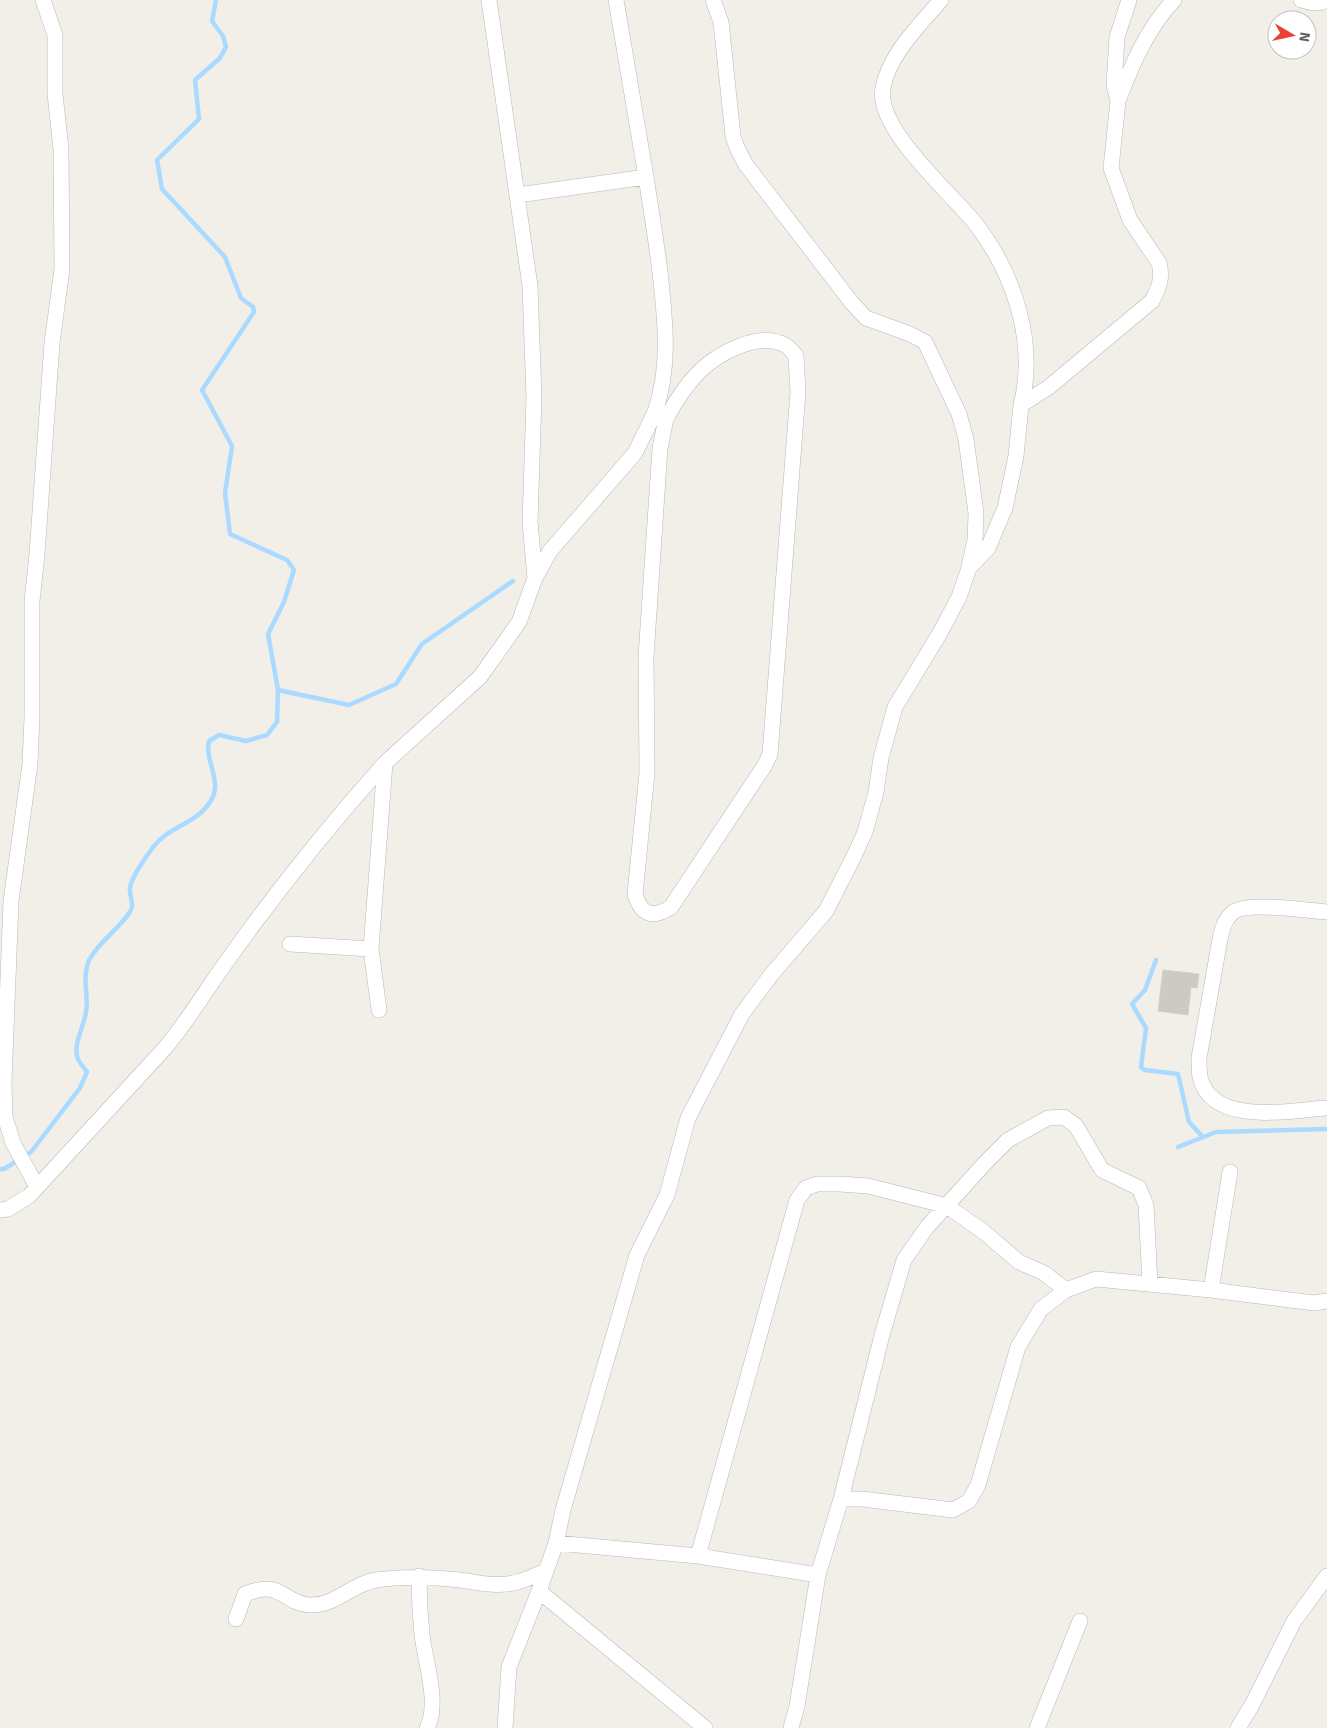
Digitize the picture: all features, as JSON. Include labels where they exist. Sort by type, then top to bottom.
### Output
[{"type":"street","points":[[37,1187],[13,1143],[5,1116],[4,1082],[11,901],[30,764],[32,601],[52,343],[62,269],[61,149],[55,94],[55,35],[42,0]]},
{"type":"street","points":[[489,0],[531,295],[534,398],[530,522],[535,578]]},
{"type":"street","points":[[0,1210],[8,1209],[29,1196],[183,1026],[222,968],[305,857],[385,763],[480,677],[519,622],[535,578],[550,551],[634,453],[660,416],[700,371],[724,354],[754,341],[775,341],[786,345],[796,356],[798,378],[770,754],[671,907],[664,912],[654,914],[644,911],[638,906],[635,894],[647,773],[646,657],[660,448],[660,416],[661,394],[667,350],[666,312],[646,177],[616,0]]},
{"type":"street","points":[[505,1728],[509,1666],[556,1543],[637,1255],[667,1194],[688,1118],[742,1014],[771,975],[814,927],[836,894],[865,832],[895,707],[940,633],[958,597],[969,568],[975,540],[976,513],[972,473],[959,414],[925,342],[910,334],[866,318],[800,238],[746,165],[737,148],[733,136],[721,22],[712,0]]},
{"type":"street","points":[[941,0],[914,33],[888,70],[882,90],[887,113],[906,147],[975,224],[1005,269],[1018,311],[1027,356],[1027,382],[1021,405],[1016,456],[1006,508],[988,548],[969,568]]},
{"type":"street","points":[[1118,101],[1114,85],[1118,37],[1129,0]]},
{"type":"street","points":[[1021,405],[1049,387],[1152,301],[1160,286],[1162,271],[1159,263],[1130,220],[1111,168],[1118,101],[1132,63],[1161,14],[1174,0]]},
{"type":"street","points":[[1301,0],[1310,3],[1322,3],[1327,0]]},
{"type":"street","points":[[518,195],[646,177]]},
{"type":"street","points":[[379,1010],[371,949],[385,763]]},
{"type":"street","points":[[1327,912],[1245,908],[1232,912],[1224,924],[1220,939],[1199,1058],[1200,1078],[1209,1096],[1227,1108],[1250,1112],[1327,1108]]},
{"type":"street","points":[[290,944],[371,949]]},
{"type":"street","points":[[791,1728],[797,1706],[818,1574],[841,1499],[882,1335],[904,1260],[926,1227],[1008,1140],[1048,1118],[1064,1117],[1076,1126],[1102,1170],[1139,1188],[1146,1205],[1150,1284]]},
{"type":"street","points":[[1211,1290],[1230,1172]]},
{"type":"street","points":[[698,1556],[796,1200],[806,1188],[817,1184],[868,1186],[947,1206],[984,1232],[1019,1262],[1044,1273],[1066,1290]]},
{"type":"street","points":[[841,1499],[862,1499],[953,1510],[969,1501],[978,1485],[1018,1347],[1041,1308],[1066,1290],[1096,1279],[1211,1290],[1314,1303],[1327,1301]]},
{"type":"street","points":[[556,1543],[698,1556],[818,1574]]},
{"type":"street","points":[[236,1619],[245,1594],[257,1589],[280,1592],[301,1603],[311,1605],[335,1599],[371,1580],[419,1576],[489,1584],[512,1583],[545,1571]]},
{"type":"street","points":[[419,1576],[422,1637],[432,1704],[430,1722],[427,1728]]},
{"type":"street","points":[[1238,1728],[1252,1706],[1294,1622],[1327,1576]]},
{"type":"street","points":[[539,1591],[706,1728]]},
{"type":"street","points":[[1037,1728],[1080,1620]]},
{"type":"building","points":[[1163,970],[1199,974],[1197,988],[1191,987],[1188,1015],[1158,1011]]},
{"type":"waterway","points":[[0,1169],[4,1169],[31,1152],[80,1088],[87,1072],[79,1060],[76,1050],[86,1012],[86,969],[88,963],[97,948],[129,913],[132,907],[131,883],[154,846],[160,839],[198,815],[210,802],[214,794],[215,779],[209,756],[209,741],[219,735],[246,741],[267,735],[277,722],[278,690],[268,634],[284,602],[294,570],[287,560],[230,534],[225,493],[232,446],[202,390],[254,312],[253,307],[241,298],[225,257],[162,189],[157,160],[199,119],[195,80],[220,58],[226,47],[223,36],[212,21],[216,0]]},
{"type":"waterway","points":[[278,690],[349,705],[396,684],[422,644],[513,581]]},
{"type":"waterway","points":[[1156,960],[1145,990],[1132,1004],[1146,1028],[1141,1067],[1145,1070],[1178,1074],[1189,1122],[1202,1136]]},
{"type":"waterway","points":[[1178,1147],[1216,1132],[1327,1129]]}]
